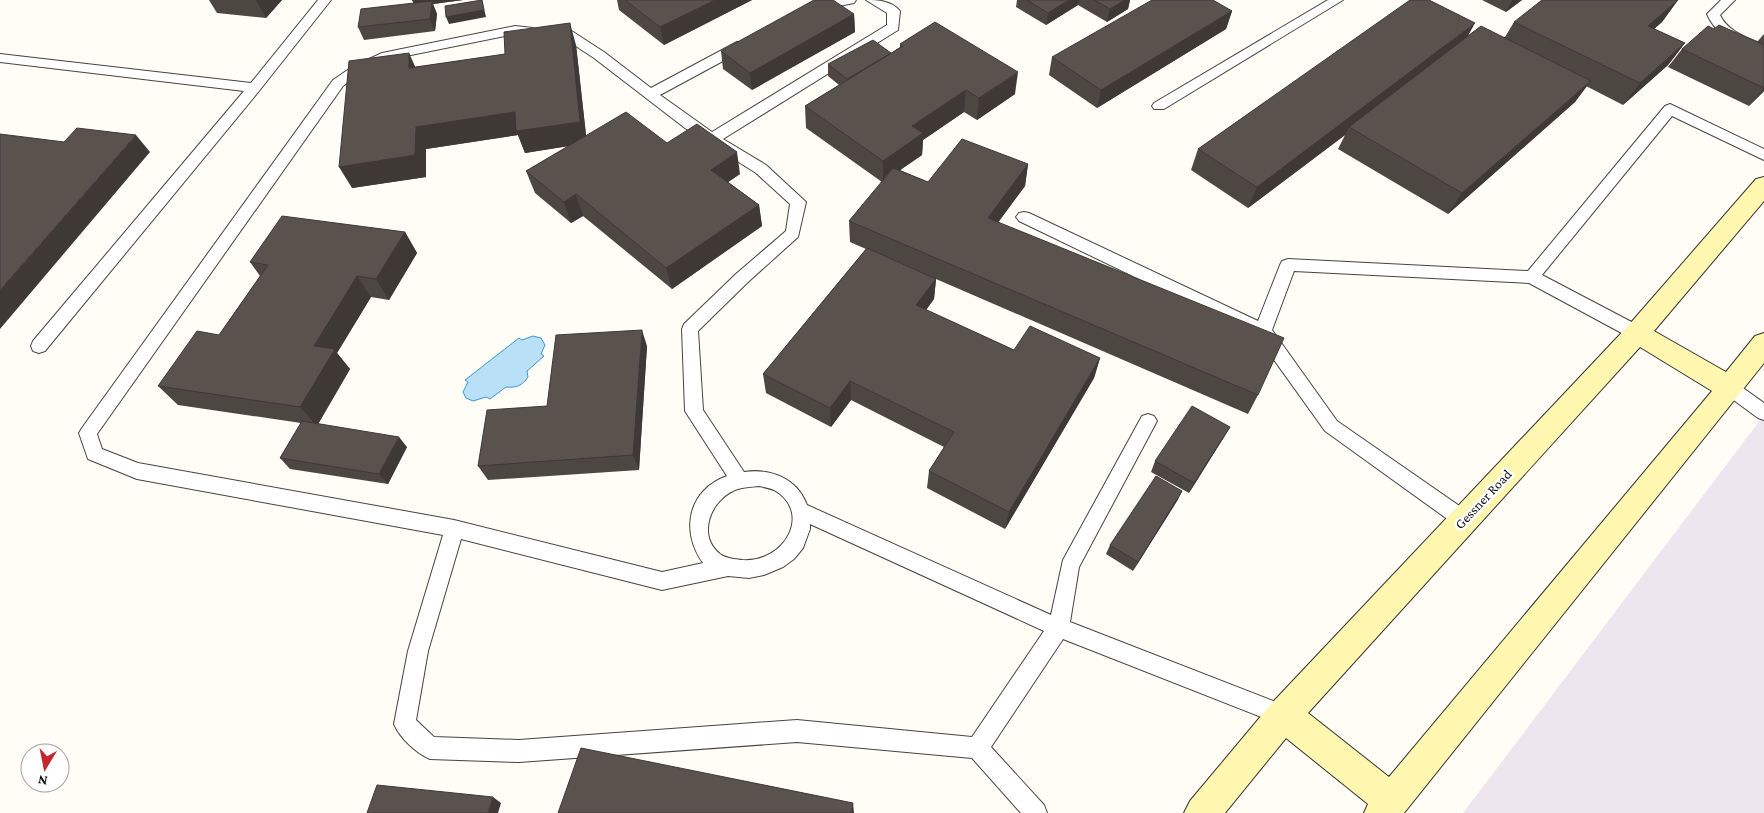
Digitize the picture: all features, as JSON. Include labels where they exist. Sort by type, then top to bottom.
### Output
[{"type":"main road","name":"Gessner Road","points":[[1202,813],[1284,714],[1637,333],[1764,185]]},
{"type":"main road","points":[[1637,333],[1730,388]]},
{"type":"main road","points":[[1284,714],[1387,807],[1730,388],[1764,343]]},
{"type":"lane","points":[[39,346],[325,0]]},
{"type":"lane","points":[[802,14],[819,5],[850,0]]},
{"type":"lane","points":[[712,139],[893,27],[894,11],[872,0]]},
{"type":"lane","points":[[1159,106],[1337,0]]},
{"type":"lane","points":[[1729,0],[1713,14],[1716,22],[1723,30],[1764,50]]},
{"type":"lane","points":[[726,567],[713,559],[703,548],[698,535],[698,521],[703,507],[712,495],[724,486],[739,480],[759,478],[778,483],[792,495],[801,511],[801,528],[795,545],[782,558],[765,567],[755,569],[745,570],[726,567],[662,581],[454,529],[137,471],[94,454],[88,433],[338,83],[357,70],[387,56],[515,30],[562,31],[599,55],[690,125],[761,169],[798,202],[793,233],[742,278],[690,329],[694,411],[739,480]]},
{"type":"lane","points":[[650,94],[751,41]]},
{"type":"lane","points":[[0,58],[254,88]]},
{"type":"lane","points":[[1532,277],[1670,109],[1764,155]]},
{"type":"lane","points":[[1024,217],[1263,331],[1331,426],[1464,520]]},
{"type":"lane","points":[[1263,331],[1288,265],[1532,277],[1637,333]]},
{"type":"lane","points":[[1730,388],[1764,413]]},
{"type":"lane","points":[[977,748],[1060,628],[1070,566],[1148,421]]},
{"type":"lane","points":[[801,511],[1035,618],[1284,714]]},
{"type":"lane","points":[[454,529],[418,651],[405,724],[430,748],[519,751],[797,731],[977,748],[1036,813]]},
{"type":"shaded area","points":[[1764,415],[1764,813],[1463,813]]},
{"type":"water","points":[[533,336],[541,338],[545,345],[541,354],[544,356],[527,371],[528,377],[521,384],[516,387],[506,387],[490,399],[486,397],[473,401],[466,398],[463,392],[468,382],[465,380],[519,338],[522,340]]},
{"type":"building","points":[[482,0],[484,10],[446,17],[445,6]]},
{"type":"building","points":[[625,0],[715,0],[660,27]]},
{"type":"building","points":[[814,0],[833,0],[854,14],[750,73],[721,51]]},
{"type":"building","points":[[1027,0],[1069,0],[1048,13]]},
{"type":"building","points":[[1094,0],[1125,0],[1110,9]]},
{"type":"building","points":[[1152,0],[1213,0],[1232,11],[1101,90],[1052,57]]},
{"type":"building","points":[[1410,0],[1429,0],[1475,23],[1257,187],[1198,149]]},
{"type":"building","points":[[1542,0],[1678,0],[1648,26],[1685,43],[1640,83],[1514,22]]},
{"type":"building","points":[[432,1],[430,19],[358,27],[361,9]]},
{"type":"building","points":[[935,22],[1018,72],[979,98],[966,90],[912,126],[923,133],[883,161],[805,106],[903,46],[900,44]]},
{"type":"building","points":[[570,23],[580,122],[516,131],[515,112],[416,127],[415,155],[339,167],[349,61],[409,53],[409,68],[505,54],[504,32]]},
{"type":"building","points":[[1719,25],[1764,45],[1764,88],[1682,49],[1708,26],[1714,29]]},
{"type":"building","points":[[1481,26],[1591,81],[1462,193],[1349,127]]},
{"type":"building","points":[[873,40],[891,53],[847,79],[828,64]]},
{"type":"building","points":[[626,112],[667,143],[697,124],[737,152],[711,170],[759,205],[666,268],[576,194],[564,202],[526,171]]},
{"type":"building","points":[[77,128],[136,135],[0,290],[0,134],[64,142]]},
{"type":"building","points":[[962,139],[1028,164],[988,218],[1284,338],[1258,395],[849,221],[893,168],[928,182]]},
{"type":"building","points":[[282,216],[405,232],[376,279],[357,276],[314,346],[335,349],[300,407],[158,386],[197,331],[219,335],[268,265],[250,262]]},
{"type":"building","points":[[867,248],[936,279],[916,305],[1014,350],[1030,326],[1100,358],[1009,512],[929,471],[954,432],[850,381],[830,408],[763,374]]},
{"type":"building","points":[[642,330],[633,455],[478,466],[487,410],[547,406],[556,335]]},
{"type":"building","points":[[1192,406],[1230,427],[1194,483],[1155,461]]},
{"type":"building","points":[[302,421],[399,437],[379,474],[280,458]]},
{"type":"building","points":[[1156,476],[1182,491],[1138,562],[1110,545]]},
{"type":"building","points":[[581,748],[853,803],[851,813],[558,813]]},
{"type":"building","points":[[377,785],[493,797],[488,813],[367,813]]}]
